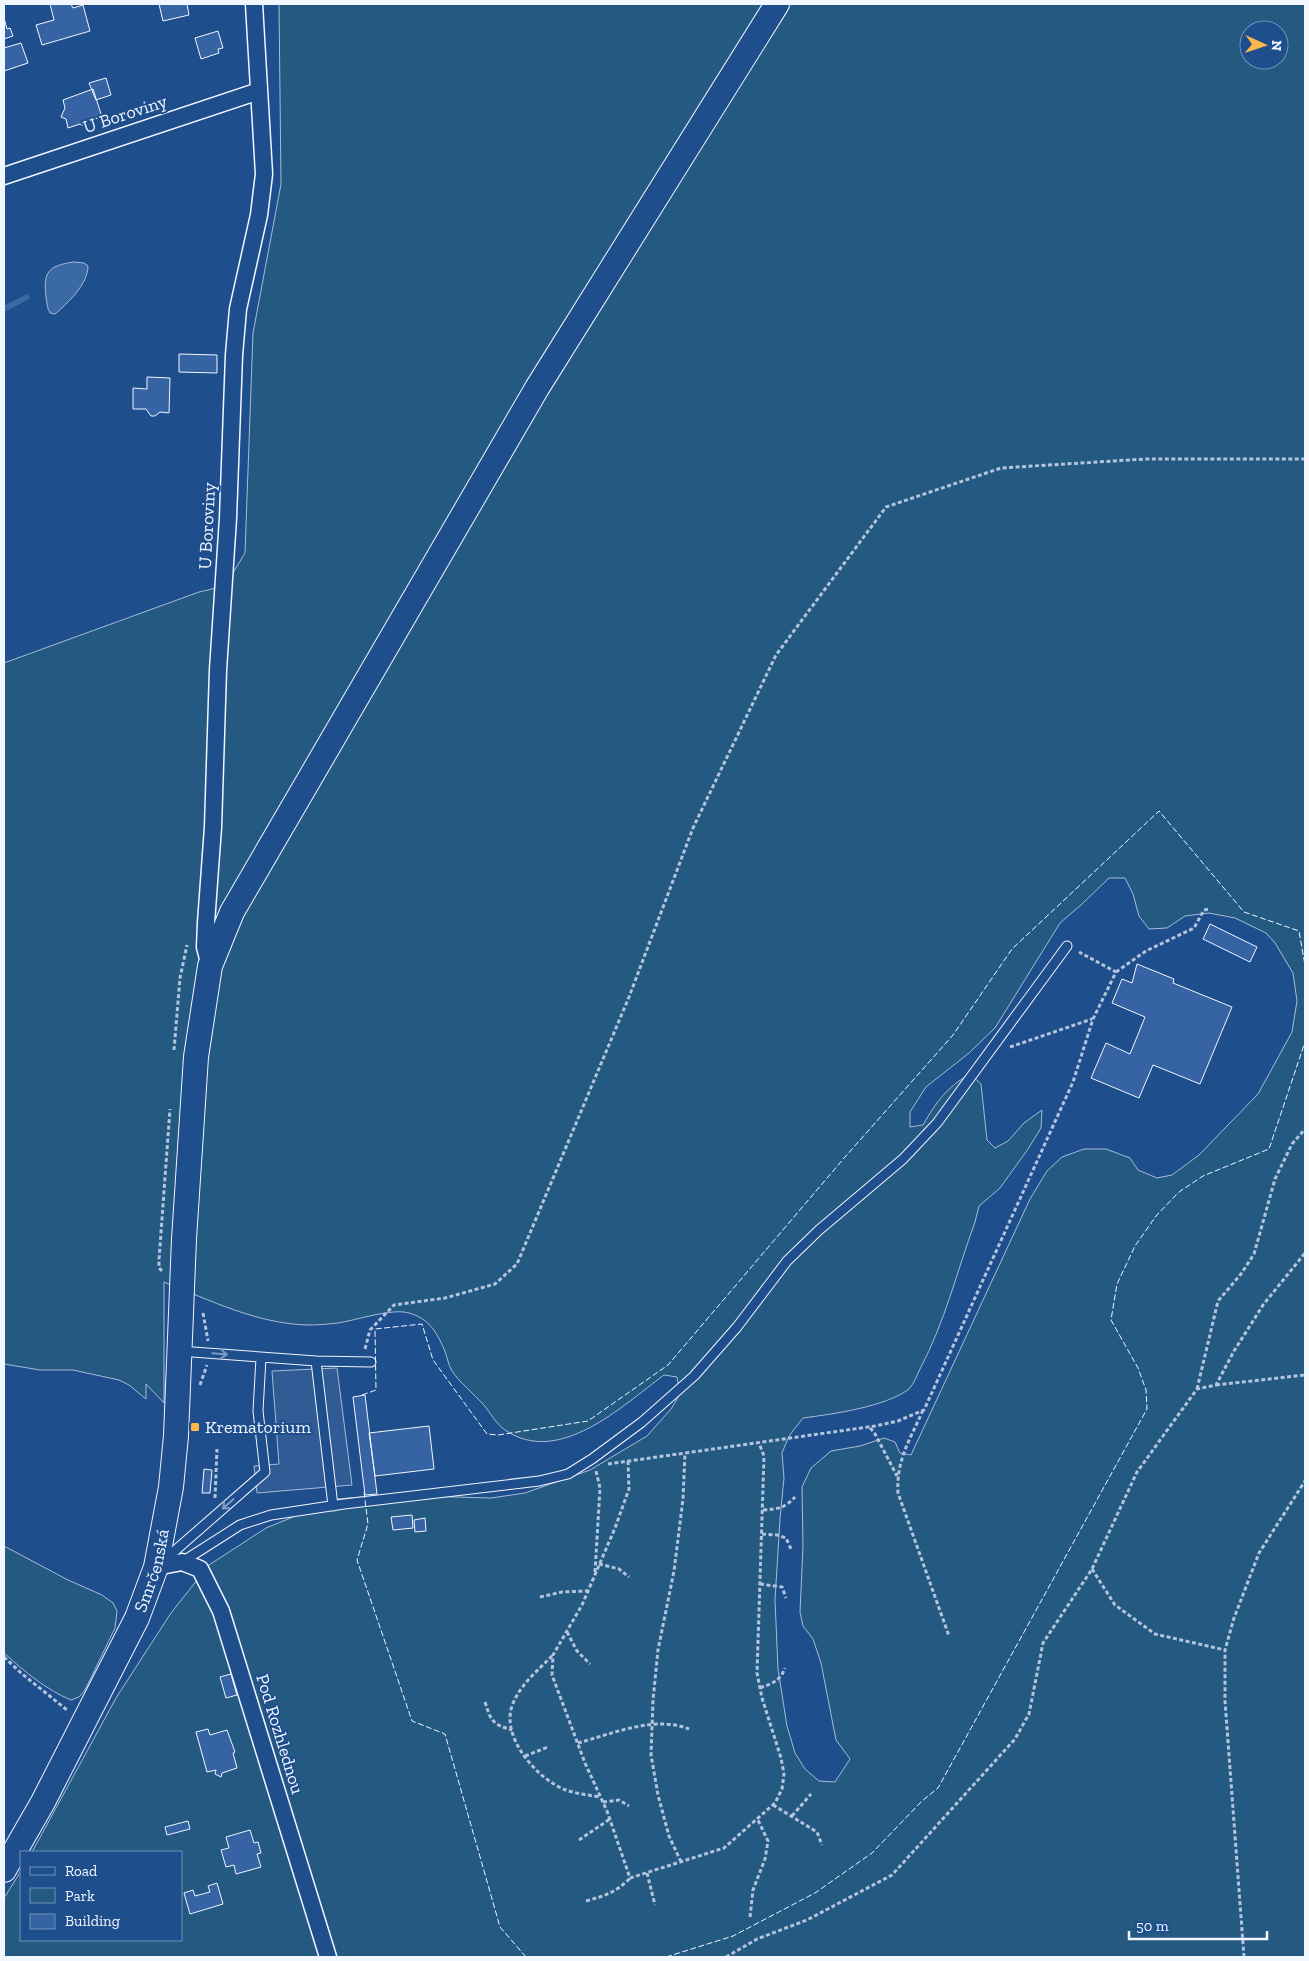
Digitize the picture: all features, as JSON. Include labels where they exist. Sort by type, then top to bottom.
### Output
[{"type":"street","name":"U Boroviny","points":[[210,966],[205,947],[213,827],[218,670],[228,518],[234,355],[238,309],[258,215],[264,174],[254,4]]},
{"type":"street","name":"Smrčenská","points":[[4,1870],[43,1802],[138,1618],[156,1567],[171,1488],[176,1436],[184,1239],[196,1057],[210,966],[232,912],[537,388],[777,4]]},
{"type":"street","name":"U Boroviny","points":[[4,176],[259,91]]},
{"type":"street","points":[[156,1567],[182,1562]]},
{"type":"street","name":"Pod Rozhlednou","points":[[182,1562],[200,1569],[221,1611],[328,1957]]},
{"type":"lane","points":[[182,1562],[240,1525],[271,1515],[539,1481],[568,1474],[592,1459],[642,1422],[694,1376],[737,1327],[787,1261],[819,1230],[903,1159],[937,1123],[1067,946]]},
{"type":"lane","points":[[179,1350],[260,1358],[366,1362]]},
{"type":"lane","points":[[156,1567],[265,1472],[258,1411],[260,1358]]},
{"type":"lane","points":[[316,1361],[333,1506]]},
{"type":"path","points":[[366,1362],[370,1330],[394,1305],[444,1298],[495,1284],[517,1264],[630,998],[693,828],[776,655],[886,507],[1001,468],[1145,459],[1305,459]]},
{"type":"path","points":[[949,1636],[898,1493],[897,1476],[900,1460],[1072,1082],[1093,1019],[1116,972],[1146,951],[1194,928],[1204,910],[1210,909]]},
{"type":"path","points":[[1067,946],[1116,972]]},
{"type":"path","points":[[987,1054],[1093,1019]]},
{"type":"path","points":[[726,1957],[757,1939],[807,1920],[892,1875],[1015,1739],[1029,1714],[1043,1643],[1092,1569],[1137,1472],[1197,1389],[1218,1301],[1241,1274],[1254,1254],[1275,1179],[1292,1144],[1305,1129]]},
{"type":"path","points":[[1216,1385],[1234,1351],[1264,1305],[1305,1253]]},
{"type":"path","points":[[198,1393],[207,1368],[208,1353],[207,1330],[201,1305]]},
{"type":"path","points":[[1197,1389],[1216,1385],[1305,1375]]},
{"type":"path","points":[[578,1468],[869,1427],[898,1421],[924,1410]]},
{"type":"path","points":[[869,1427],[874,1432],[897,1476]]},
{"type":"path","points":[[586,1901],[607,1896],[621,1887],[630,1878],[724,1848],[773,1805],[782,1789],[784,1774],[781,1758],[757,1673],[764,1456],[759,1442]]},
{"type":"path","points":[[207,1504],[215,1498],[217,1449]]},
{"type":"path","points":[[681,1862],[669,1836],[658,1796],[651,1755],[658,1650],[674,1571],[683,1499],[685,1453]]},
{"type":"path","points":[[601,1797],[565,1790],[535,1771],[515,1741],[509,1722],[511,1707],[522,1687],[553,1655],[588,1591],[629,1489],[628,1461]]},
{"type":"path","points":[[594,1466],[600,1488],[595,1575]]},
{"type":"path","points":[[1244,1957],[1225,1701],[1225,1650],[1234,1618],[1259,1553],[1305,1481]]},
{"type":"path","points":[[763,1510],[787,1506],[795,1496]]},
{"type":"path","points":[[762,1534],[786,1538],[791,1549]]},
{"type":"path","points":[[600,1564],[619,1569],[629,1578]]},
{"type":"path","points":[[1092,1569],[1115,1604],[1155,1634],[1225,1650]]},
{"type":"path","points":[[760,1584],[782,1587],[786,1598]]},
{"type":"path","points":[[540,1597],[562,1592],[588,1591]]},
{"type":"path","points":[[566,1632],[577,1651],[590,1664]]},
{"type":"path","points":[[553,1655],[552,1675],[610,1819],[630,1878]]},
{"type":"path","points":[[4,1657],[57,1703],[84,1721]]},
{"type":"path","points":[[760,1688],[781,1678],[785,1668]]},
{"type":"path","points":[[485,1702],[490,1720],[499,1726],[512,1730]]},
{"type":"path","points":[[578,1743],[652,1724],[667,1724],[689,1729]]},
{"type":"path","points":[[525,1756],[548,1748]]},
{"type":"path","points":[[792,1816],[811,1794]]},
{"type":"path","points":[[603,1802],[619,1800],[629,1806]]},
{"type":"path","points":[[773,1805],[817,1832],[822,1845]]},
{"type":"path","points":[[750,1918],[753,1890],[765,1859],[768,1841],[758,1818]]},
{"type":"path","points":[[579,1840],[610,1819]]},
{"type":"path","points":[[647,1873],[655,1905]]},
{"type":"green space","points":[[279,4],[1305,4],[1305,1957],[4,1957],[4,1898],[20,1873],[20,1941],[182,1941],[182,1851],[33,1851],[116,1698],[171,1613],[209,1565],[266,1528],[337,1499],[386,1495],[491,1498],[525,1493],[590,1470],[647,1436],[671,1409],[680,1394],[677,1377],[664,1375],[629,1402],[589,1428],[568,1437],[547,1441],[526,1440],[505,1430],[459,1380],[452,1371],[435,1331],[427,1322],[416,1316],[409,1313],[393,1312],[338,1323],[289,1324],[234,1310],[164,1282],[164,1403],[146,1384],[146,1399],[129,1385],[119,1380],[73,1370],[40,1370],[4,1364],[4,663],[199,592],[225,586],[245,553],[253,333],[281,184]],"holes":[[[1109,878],[1125,878],[1133,894],[1139,916],[1149,929],[1167,928],[1185,916],[1209,913],[1235,918],[1266,933],[1275,943],[1293,973],[1297,1001],[1292,1032],[1258,1094],[1199,1155],[1172,1175],[1157,1178],[1138,1170],[1130,1158],[1106,1149],[1084,1149],[1062,1157],[1047,1171],[1030,1199],[911,1455],[900,1453],[895,1442],[884,1438],[860,1446],[831,1451],[811,1468],[802,1487],[803,1546],[800,1612],[803,1626],[813,1639],[821,1663],[836,1740],[850,1759],[835,1782],[819,1781],[805,1769],[795,1753],[787,1726],[778,1669],[775,1600],[784,1478],[782,1453],[789,1436],[803,1418],[843,1412],[887,1401],[909,1389],[914,1382],[944,1315],[979,1206],[1000,1188],[1028,1149],[1041,1128],[1042,1110],[1024,1123],[1008,1141],[995,1148],[987,1140],[981,1084],[970,1074],[954,1084],[933,1109],[923,1125],[910,1127],[910,1112],[926,1087],[969,1053],[995,1028],[1060,923]]]},
{"type":"green space","points":[[4,1546],[68,1580],[102,1595],[113,1603],[117,1611],[115,1628],[85,1690],[79,1697],[71,1700],[52,1691],[4,1653]]},
{"type":"shaded area","points":[[73,262],[84,263],[88,266],[85,280],[66,304],[55,314],[50,313],[45,288],[47,276],[53,268]]},
{"type":"shaded area","points":[[337,1368],[352,1485],[257,1493],[254,1466],[279,1464],[272,1371]]},
{"type":"building","points":[[50,4],[71,4],[73,8],[83,5],[90,31],[42,45],[36,25],[54,20]]},
{"type":"building","points":[[159,4],[187,4],[189,15],[163,21]]},
{"type":"building","points":[[4,18],[7,29],[10,28],[13,36],[4,39]]},
{"type":"building","points":[[218,31],[223,48],[218,49],[219,53],[201,59],[195,38]]},
{"type":"building","points":[[21,43],[28,63],[4,71],[4,48]]},
{"type":"building","points":[[106,78],[111,95],[96,100],[89,83]]},
{"type":"building","points":[[93,89],[102,117],[88,121],[86,127],[80,124],[68,128],[66,119],[61,117],[65,108],[63,100]]},
{"type":"building","points":[[179,354],[217,355],[217,373],[179,372]]},
{"type":"building","points":[[147,377],[170,378],[169,413],[160,412],[155,416],[151,416],[146,409],[133,409],[133,388],[147,389]]},
{"type":"building","points":[[1210,924],[1257,947],[1250,962],[1203,939]]},
{"type":"building","points":[[1137,964],[1174,979],[1173,983],[1232,1007],[1200,1084],[1153,1065],[1139,1098],[1091,1078],[1106,1043],[1130,1054],[1145,1017],[1112,1003],[1122,979],[1132,983]]},
{"type":"building","points":[[365,1395],[377,1494],[365,1495],[353,1397]]},
{"type":"building","points":[[429,1426],[434,1469],[375,1476],[369,1433]]},
{"type":"building","points":[[204,1469],[212,1470],[210,1493],[202,1493]]},
{"type":"building","points":[[412,1515],[413,1528],[393,1530],[391,1517]]},
{"type":"building","points":[[425,1518],[426,1531],[415,1532],[414,1520]]},
{"type":"building","points":[[231,1674],[237,1695],[226,1698],[220,1677]]},
{"type":"building","points":[[208,1729],[210,1735],[227,1730],[235,1752],[233,1753],[237,1768],[222,1773],[221,1777],[215,1774],[216,1770],[207,1772],[196,1732]]},
{"type":"building","points":[[188,1821],[190,1829],[167,1835],[165,1827]]},
{"type":"building","points":[[250,1830],[254,1843],[258,1842],[261,1853],[257,1854],[261,1867],[236,1874],[234,1865],[226,1867],[221,1850],[229,1848],[226,1837]]},
{"type":"building","points":[[217,1883],[223,1904],[190,1914],[184,1893],[193,1890],[195,1896],[210,1892],[208,1886]]},
{"type":"waterway","points":[[4,309],[27,297]]},
{"type":"fence","points":[[362,1395],[376,1390],[375,1329],[422,1324],[433,1360],[487,1434],[498,1435],[588,1421],[668,1365],[845,1157],[953,1035],[1012,949],[1159,811],[1244,912],[1299,931],[1305,965]]},
{"type":"fence","points":[[666,1957],[733,1936],[815,1893],[872,1853],[922,1801],[938,1788],[1147,1409],[1146,1390],[1138,1368],[1111,1320],[1117,1284],[1135,1246],[1156,1216],[1179,1192],[1203,1176],[1269,1149],[1305,1042]]},
{"type":"fence","points":[[364,1492],[368,1524],[357,1560],[412,1721],[445,1734],[500,1927],[526,1957]]},
{"type":"place","name":"Krematorium","points":[[195,1427]]}]
